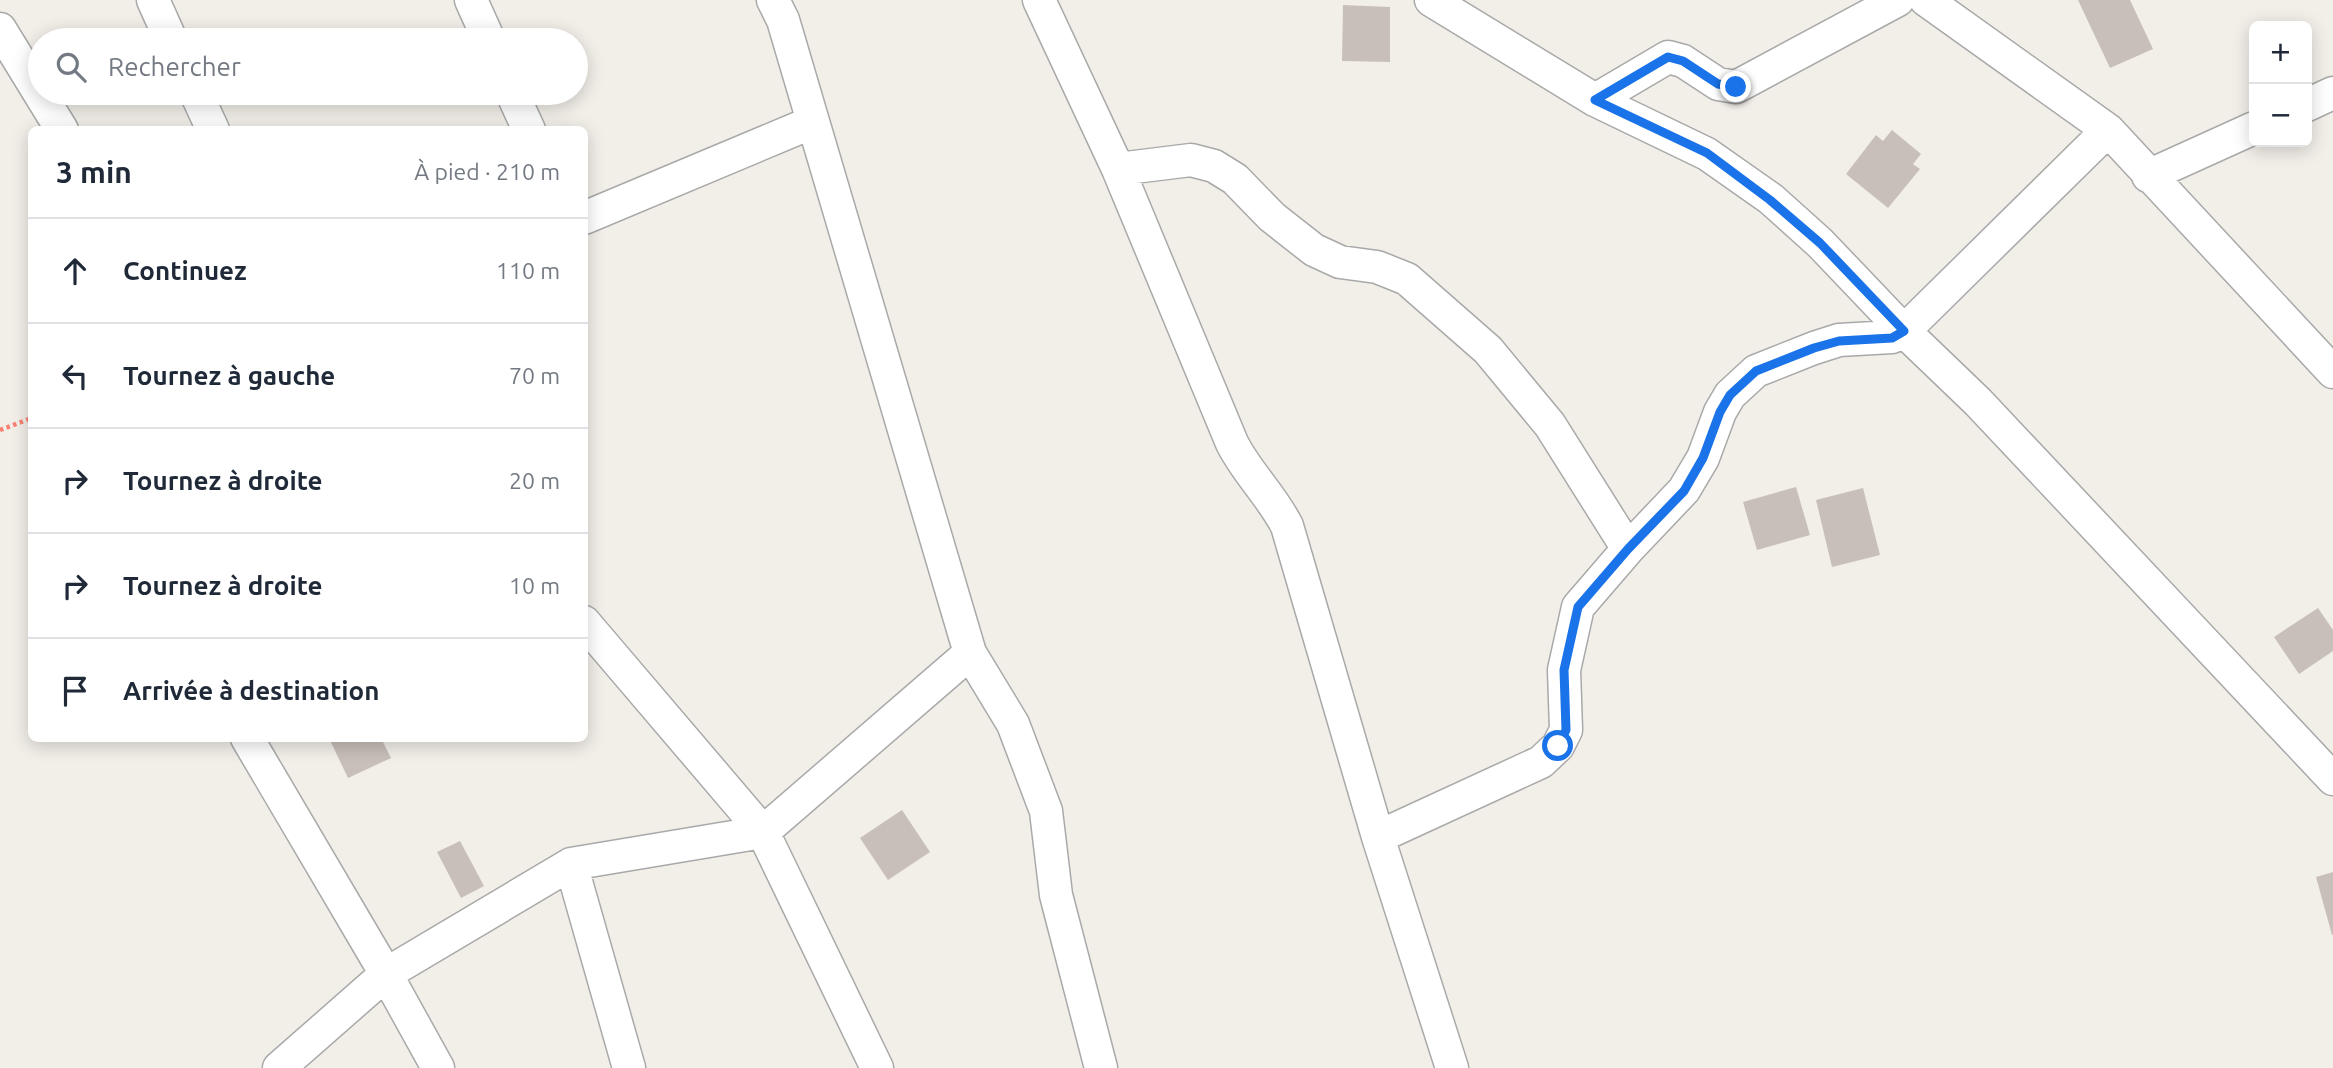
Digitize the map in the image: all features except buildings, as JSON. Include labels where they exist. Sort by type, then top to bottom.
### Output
[{"type":"street","points":[[153,0],[166,28]]},
{"type":"street","points":[[471,0],[484,28]]},
{"type":"street","points":[[1039,0],[1118,169],[1237,453],[1279,509],[1287,526],[1378,837],[1452,1068]]},
{"type":"street","points":[[1431,0],[1595,100],[1707,153],[1770,200],[1820,243],[1904,331],[1978,402],[2333,779]]},
{"type":"street","points":[[1595,100],[1668,57],[1683,61],[1718,84],[1736,87],[1898,0]]},
{"type":"street","points":[[1926,0],[2108,130],[2333,372]]},
{"type":"street","points":[[785,7],[813,122],[970,653],[1013,724],[1046,811],[1056,895],[1101,1068]]},
{"type":"street","points":[[0,29],[28,75]]},
{"type":"street","points":[[2312,103],[2333,93]]},
{"type":"street","points":[[46,105],[59,126]]},
{"type":"street","points":[[202,105],[211,126]]},
{"type":"street","points":[[517,105],[526,126]]},
{"type":"street","points":[[588,216],[813,122]]},
{"type":"street","points":[[1378,837],[1541,762],[1558,746],[1566,730],[1564,670],[1578,607],[1628,549],[1684,491],[1703,458],[1720,412],[1730,395],[1756,371],[1839,341],[1892,338],[1904,331],[2108,130]]},
{"type":"street","points":[[2148,176],[2249,130]]},
{"type":"street","points":[[1118,169],[1191,160],[1214,166],[1235,179],[1272,217],[1314,250],[1340,262],[1377,267],[1407,279],[1488,350],[1550,425],[1628,549]]},
{"type":"street","points":[[588,626],[763,832],[877,1068]]},
{"type":"street","points":[[279,1068],[386,974],[571,864],[763,832],[970,653]]},
{"type":"street","points":[[249,742],[439,1068]]},
{"type":"street","points":[[571,864],[629,1068]]},
{"type":"path","points":[[0,430],[28,420]]},
{"type":"route","points":[[1558,746],[1566,730],[1564,670],[1578,607],[1628,549],[1684,491],[1703,458],[1720,412],[1730,395],[1756,371],[1814,348],[1839,341],[1892,338],[1904,331],[1820,243],[1770,200],[1707,153],[1595,100],[1668,57],[1676,57],[1718,84],[1736,87]]}]
